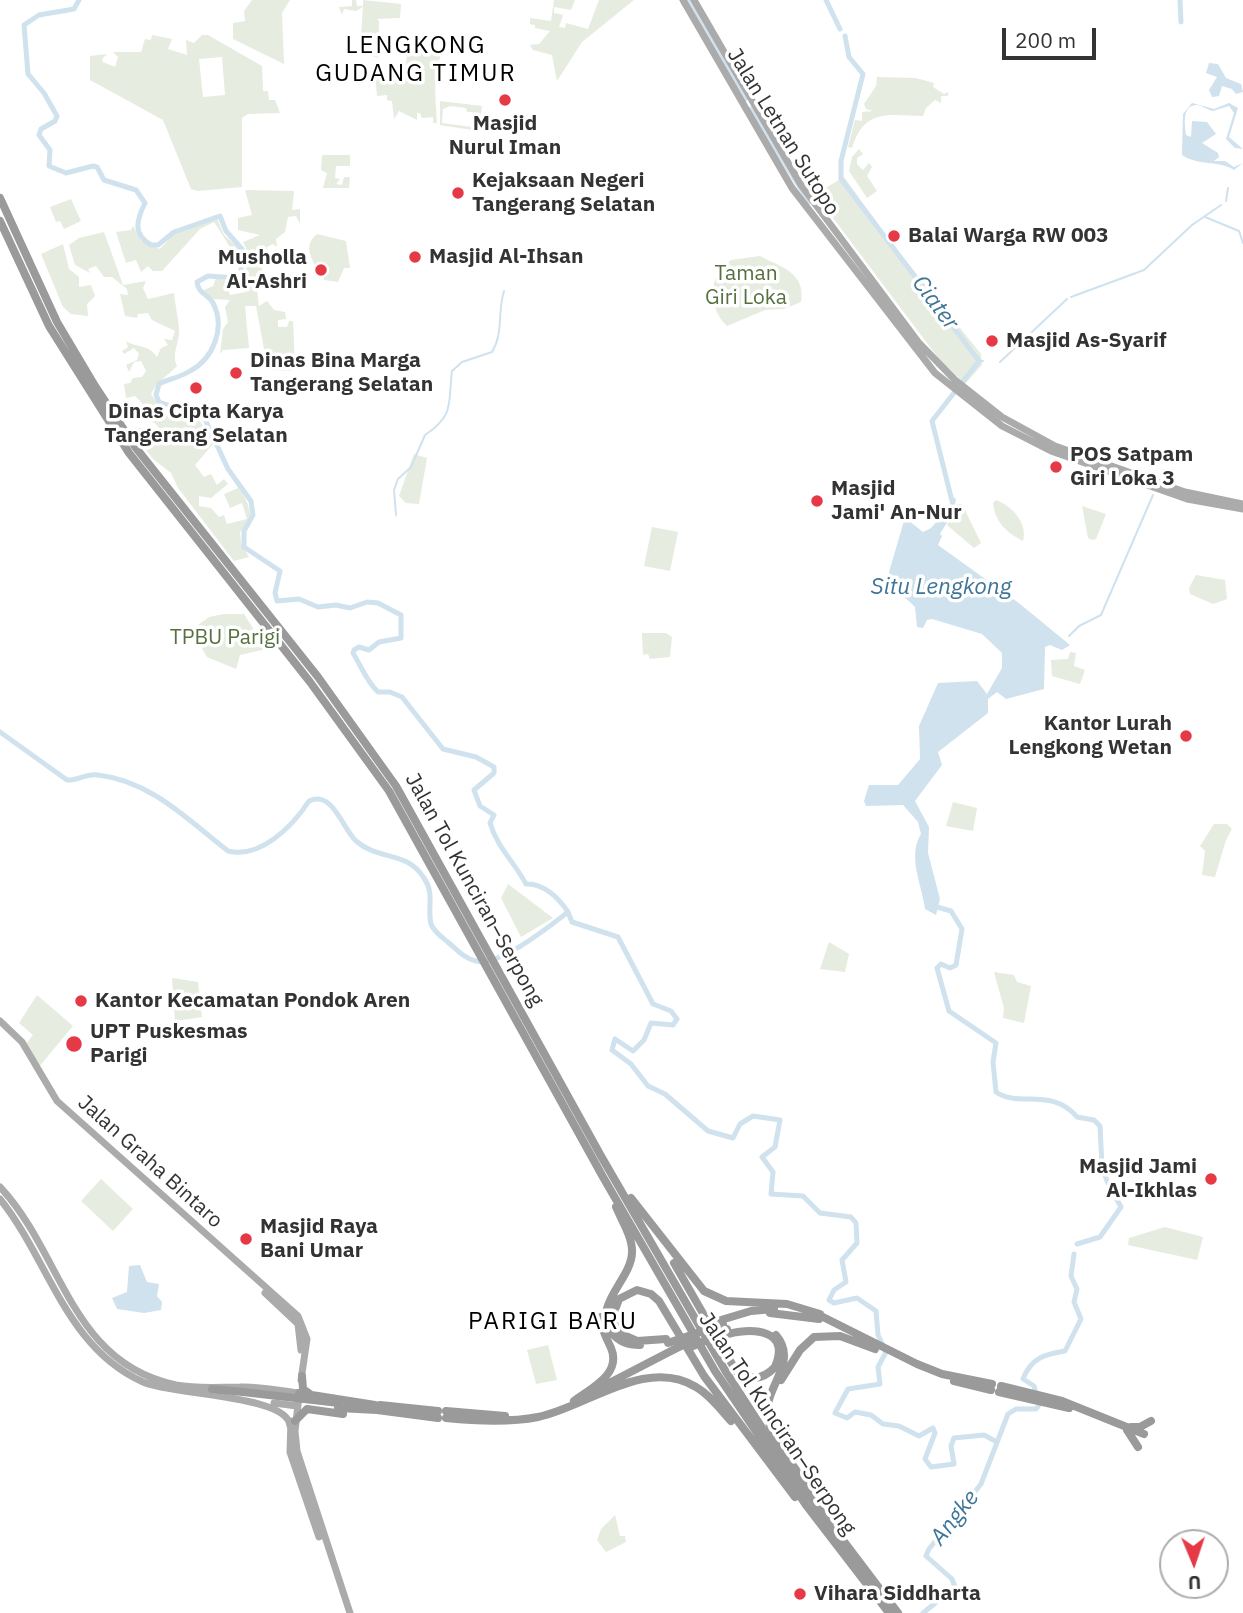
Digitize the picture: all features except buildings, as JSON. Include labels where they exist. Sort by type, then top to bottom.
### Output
[{"type":"highway","name":"Jalan Tol Kunciran–Serpong","points":[[0,198],[57,323],[95,386],[150,466],[314,680],[389,791],[484,951],[603,1177],[715,1371],[806,1505],[895,1613]]},
{"type":"highway","name":"Jalan Tol Kunciran–Serpong","points":[[0,221],[49,326],[87,391],[162,498],[278,635]]},
{"type":"highway","name":"Jalan Tol Kunciran–Serpong","points":[[494,971],[726,1372],[786,1465],[895,1613]]},
{"type":"highway","points":[[601,1156],[696,1284],[714,1297],[739,1303],[787,1304],[820,1314],[875,1347]]},
{"type":"highway","points":[[603,1177],[630,1240],[632,1252],[625,1275],[608,1304],[606,1314],[609,1330],[615,1337],[629,1344],[670,1347],[767,1309],[820,1314]]},
{"type":"highway","points":[[653,1228],[736,1371],[750,1378],[760,1378],[775,1367],[778,1351],[769,1334],[759,1329],[725,1327]]},
{"type":"highway","points":[[578,1401],[611,1371],[613,1352],[603,1331],[601,1313],[608,1296],[625,1275]]},
{"type":"highway","points":[[670,1347],[637,1341],[619,1332],[612,1318],[619,1298],[637,1290],[656,1297],[704,1376],[787,1489],[806,1505]]},
{"type":"highway","points":[[297,1393],[378,1407],[523,1419],[561,1410],[670,1347],[756,1314],[796,1314],[841,1328],[940,1378],[1047,1400],[1144,1435]]},
{"type":"highway","points":[[725,1327],[758,1325],[779,1338],[784,1361],[769,1400],[767,1413],[772,1430],[834,1530]]},
{"type":"highway","points":[[769,1400],[800,1350],[814,1337],[840,1336],[875,1347]]},
{"type":"highway","points":[[302,1376],[303,1389],[311,1395]]},
{"type":"highway","points":[[578,1401],[643,1378],[670,1377],[696,1387],[707,1395],[755,1446]]},
{"type":"highway","points":[[213,1392],[338,1406],[378,1407]]},
{"type":"highway","points":[[293,1423],[307,1409],[347,1414],[378,1407]]},
{"type":"highway","points":[[1126,1428],[1140,1427],[1151,1421]]},
{"type":"highway","points":[[1126,1428],[1138,1447]]},
{"type":"main road","name":"Jalan Letnan Sutopo","points":[[683,0],[743,106],[807,209],[902,327],[952,383],[1002,426],[1051,451],[1187,499],[1243,509]]},
{"type":"main road","name":"Jalan Letnan Sutopo","points":[[694,0],[801,185],[902,327]]},
{"type":"main road","points":[[743,106],[749,96]]},
{"type":"main road","points":[[743,106],[754,104]]},
{"type":"main road","name":"Jalan Letnan Sutopo","points":[[963,392],[1055,446],[1185,492],[1243,504]]},
{"type":"main road","name":"Jalan Graha Bintaro","points":[[0,1024],[22,1042],[57,1101],[145,1184],[298,1316],[304,1335]]},
{"type":"main road","points":[[0,1187],[86,1326],[106,1349],[134,1370],[151,1378],[284,1411],[293,1423]]},
{"type":"main road","points":[[0,1199],[78,1327],[103,1357],[148,1385],[171,1391],[213,1392],[243,1387],[297,1393]]},
{"type":"main road","points":[[297,1393],[302,1376],[304,1335]]},
{"type":"main road","points":[[304,1335],[293,1423],[297,1451],[344,1613]]},
{"type":"main road","points":[[255,1403],[295,1406]]},
{"type":"main road","points":[[339,1593],[350,1613]]},
{"type":"green space","points":[[252,0],[290,0],[282,13],[284,64],[233,39],[233,23],[245,21],[244,11]]},
{"type":"green space","points":[[352,0],[356,0],[357,6],[363,6],[363,0],[401,4],[400,18],[377,19],[378,58],[360,51],[363,7],[356,11],[344,9],[342,15],[339,7],[352,6]]},
{"type":"green space","points":[[554,0],[575,0],[571,10],[554,7],[554,13],[563,15],[559,27],[565,28],[566,23],[588,29],[599,0],[634,0],[582,42],[557,81],[552,55],[533,50],[530,45],[539,44],[550,31],[535,28],[535,25],[530,24],[530,18],[551,21]]},
{"type":"green space","points":[[152,35],[172,39],[168,49],[187,55],[186,40],[194,43],[202,35],[208,35],[262,66],[263,91],[268,91],[269,100],[275,100],[280,113],[248,114],[242,118],[242,187],[198,191],[191,189],[163,120],[90,80],[90,56],[107,54],[102,59],[103,62],[115,67],[118,57],[113,52],[141,52],[145,39],[151,40]],"holes":[[[222,57],[225,95],[203,97],[199,59]]]},
{"type":"green space","points":[[407,52],[442,53],[436,78],[437,123],[433,123],[433,117],[422,118],[420,113],[417,113],[417,120],[399,111],[394,119],[392,101],[387,100],[387,95],[377,96],[375,73],[379,77],[405,78]]},
{"type":"green space","points":[[877,77],[916,78],[934,83],[933,87],[944,94],[948,92],[948,96],[941,96],[941,103],[935,100],[926,108],[923,116],[889,115],[871,120],[863,126],[852,148],[848,147],[855,120],[862,121],[862,112],[873,111],[866,109],[864,104],[876,86]]},
{"type":"green space","points":[[440,101],[482,106],[479,131],[440,125]],"holes":[[[450,106],[466,108],[467,112],[473,112],[472,127],[442,123],[443,109]]]},
{"type":"green space","points":[[859,149],[863,154],[857,158],[857,164],[863,170],[869,163],[872,167],[867,176],[877,191],[867,198],[849,171],[852,157]]},
{"type":"green space","points":[[322,155],[350,155],[350,166],[336,166],[335,178],[340,179],[336,184],[342,185],[344,177],[350,177],[349,188],[323,188],[327,173],[321,170]]},
{"type":"green space","points":[[844,177],[894,246],[981,354],[982,365],[965,384],[939,359],[815,194]]},
{"type":"green space","points":[[245,190],[294,191],[292,210],[300,209],[300,224],[296,216],[288,217],[285,232],[276,239],[277,247],[273,244],[267,247],[269,263],[262,266],[262,279],[256,282],[259,306],[267,301],[274,310],[285,312],[286,319],[278,320],[278,327],[287,327],[289,321],[293,321],[295,367],[291,367],[291,371],[268,370],[256,306],[245,306],[249,348],[223,350],[220,354],[223,329],[228,322],[225,307],[230,300],[214,299],[202,291],[213,286],[216,278],[225,280],[230,295],[246,292],[246,248],[243,242],[260,235],[238,230],[238,218],[252,215]]},
{"type":"green space","points":[[71,199],[81,221],[64,229],[60,221],[56,222],[50,207]]},
{"type":"green space","points":[[217,218],[224,235],[240,249],[239,261],[214,222],[200,229],[162,271],[153,271],[148,266],[141,272],[136,260],[126,263],[116,232],[131,230],[133,226],[141,241],[160,249],[175,233]]},
{"type":"green space","points":[[104,232],[123,285],[146,281],[143,288],[148,299],[174,293],[179,328],[175,357],[177,366],[159,382],[151,394],[164,413],[185,408],[205,429],[217,451],[213,444],[195,465],[204,477],[211,474],[217,485],[224,479],[228,484],[211,498],[199,496],[199,506],[211,508],[219,517],[224,515],[227,524],[247,519],[242,503],[230,508],[224,494],[238,488],[232,477],[245,499],[250,511],[251,518],[240,532],[241,543],[249,557],[234,561],[178,488],[171,473],[153,459],[133,433],[134,427],[161,432],[152,421],[130,421],[127,417],[140,414],[142,403],[135,396],[126,398],[124,384],[130,383],[133,378],[142,377],[146,371],[141,361],[134,362],[129,372],[126,365],[137,360],[139,354],[134,348],[124,354],[122,351],[128,347],[126,341],[149,350],[157,357],[161,348],[168,345],[164,339],[172,340],[175,331],[152,320],[148,313],[138,314],[137,318],[125,316],[120,294],[128,295],[127,289],[112,277],[104,277],[96,266],[88,269],[90,273],[75,265],[69,245],[79,238]]},
{"type":"green space","points":[[317,234],[346,241],[350,268],[344,268],[338,282],[324,280],[324,266],[315,265],[311,257],[310,245]]},
{"type":"green space","points":[[63,244],[69,269],[79,277],[79,287],[91,285],[95,296],[87,304],[88,316],[71,314],[63,307],[41,254]]},
{"type":"green space","name":"Taman Giri Loka","points":[[760,256],[783,267],[795,277],[800,284],[801,302],[784,309],[765,310],[727,326],[716,310],[714,283],[723,267],[731,260]]},
{"type":"green space","points":[[414,454],[427,458],[419,504],[406,503],[399,496]]},
{"type":"green space","points":[[996,500],[1008,506],[1021,522],[1023,541],[999,521],[993,503]]},
{"type":"green space","points":[[957,504],[962,504],[981,543],[974,548],[947,525]]},
{"type":"green space","points":[[1082,506],[1106,514],[1096,539],[1088,538]]},
{"type":"green space","points":[[652,527],[678,532],[670,571],[644,566]]},
{"type":"green space","points":[[1196,575],[1225,580],[1227,599],[1213,604],[1190,594],[1189,588]]},
{"type":"green space","name":"TPBU Parigi","points":[[244,614],[266,649],[240,655],[236,669],[207,657],[191,630],[209,617]]},
{"type":"green space","points":[[642,633],[666,633],[672,637],[670,657],[650,659],[648,654],[643,655]]},
{"type":"green space","points":[[1070,652],[1076,653],[1074,666],[1085,670],[1080,684],[1052,676],[1051,660],[1068,659]]},
{"type":"green space","points":[[953,802],[977,808],[973,831],[946,826]]},
{"type":"green space","points":[[1214,824],[1227,824],[1232,829],[1215,877],[1202,875],[1205,851],[1200,846]]},
{"type":"green space","points":[[508,884],[553,918],[521,937],[501,898]]},
{"type":"green space","points":[[829,942],[849,954],[845,972],[820,969]]},
{"type":"green space","points":[[994,972],[1014,975],[1017,982],[1031,986],[1024,1023],[1003,1018],[1004,1008]]},
{"type":"green space","points":[[172,978],[198,982],[202,1017],[175,1021]]},
{"type":"green space","points":[[37,995],[73,1026],[38,1068],[25,1045],[33,1035],[19,1023]]},
{"type":"green space","points":[[101,1179],[133,1209],[113,1231],[81,1201]]},
{"type":"green space","points":[[1165,1227],[1203,1237],[1197,1260],[1128,1245],[1129,1238]]},
{"type":"green space","points":[[548,1345],[557,1380],[536,1384],[527,1350]]},
{"type":"green space","points":[[615,1515],[620,1536],[625,1536],[626,1542],[606,1552],[597,1540],[601,1529]]},
{"type":"water","points":[[1209,63],[1218,64],[1226,78],[1241,84],[1243,92],[1236,94],[1232,89],[1222,86],[1219,96],[1212,97],[1209,90],[1217,77],[1206,73]]},
{"type":"water","points":[[1192,103],[1214,109],[1229,103],[1238,108],[1229,137],[1243,149],[1235,148],[1226,139],[1234,113],[1229,106],[1213,111],[1199,105],[1192,106],[1188,108],[1185,117],[1186,135],[1191,137],[1192,121],[1207,122],[1216,134],[1202,143],[1218,153],[1219,157],[1214,161],[1225,161],[1234,167],[1243,163],[1234,170],[1222,165],[1194,161],[1182,155],[1183,114]]},
{"type":"water","name":"Situ Lengkong","points":[[956,498],[954,511],[940,534],[942,536],[938,545],[1020,604],[1070,645],[1062,650],[1050,645],[1045,647],[1044,689],[1006,699],[997,692],[988,699],[988,713],[938,752],[942,765],[915,801],[929,827],[928,853],[940,899],[936,915],[925,909],[915,861],[921,834],[918,822],[903,805],[866,806],[864,801],[869,785],[898,785],[920,759],[919,726],[938,683],[977,681],[987,694],[1002,668],[1002,653],[982,634],[932,619],[927,620],[923,628],[917,627],[915,607],[892,585],[889,572],[904,521],[908,520],[923,532],[931,528],[951,505],[951,499]]},
{"type":"water","points":[[140,1265],[147,1282],[159,1284],[157,1296],[162,1302],[161,1310],[144,1313],[117,1309],[112,1298],[127,1292],[129,1266]]},
{"type":"waterway","points":[[79,0],[74,9],[39,15],[24,25],[28,74],[44,93],[57,116],[55,121],[41,129],[39,135],[50,150],[49,166],[66,173],[97,167],[104,180],[136,190],[145,203],[138,220],[139,231],[151,245],[158,245],[174,232],[220,216],[226,231],[242,249],[241,275],[237,278],[208,276],[197,282],[199,289],[211,300],[217,313],[215,342],[198,366],[159,384],[156,395],[159,402],[173,407],[185,404],[205,419],[228,469],[251,501],[253,515],[244,531],[244,547],[280,571],[275,593],[277,601],[299,599],[318,607],[336,605],[350,608],[367,602],[378,603],[401,615],[401,638],[379,642],[369,650],[359,647],[354,650],[364,674],[378,692],[390,692],[402,697],[443,749],[476,757],[494,767],[494,773],[474,790],[480,806],[494,815],[490,823],[497,840],[526,884],[550,892],[568,912]]},
{"type":"waterway","points":[[688,0],[745,99]]},
{"type":"waterway","name":"Ciater","points":[[826,0],[840,29]]},
{"type":"waterway","points":[[1180,0],[1181,22]]},
{"type":"waterway","name":"Ciater","points":[[845,36],[849,57],[863,74],[841,161],[841,179],[979,361],[932,421],[953,505]]},
{"type":"waterway","points":[[751,109],[809,202]]},
{"type":"waterway","points":[[1226,201],[1228,188]]},
{"type":"waterway","points":[[1071,297],[1144,270],[1192,225],[1221,205]]},
{"type":"waterway","points":[[1205,217],[1239,231],[1243,243]]},
{"type":"waterway","points":[[396,515],[394,490],[398,479],[411,467],[425,435],[435,428],[446,414],[452,371],[462,362],[492,352],[496,345],[504,291]]},
{"type":"waterway","points":[[1000,362],[1067,299]]},
{"type":"waterway","points":[[1069,636],[1079,626],[1101,615],[1153,495]]},
{"type":"waterway","points":[[0,732],[67,780],[98,775],[135,785],[168,804],[228,851],[240,852],[263,846],[294,821],[309,801],[324,801],[331,805],[356,841],[374,851],[401,859],[417,869],[429,890],[432,927],[472,960],[498,958],[537,935],[568,912],[572,922],[618,937],[653,1004],[671,1011],[677,1019],[673,1025],[651,1023],[644,1040],[633,1051],[615,1039],[612,1050],[631,1064],[648,1086],[665,1094],[708,1131],[733,1138],[740,1124],[753,1116],[780,1120],[775,1147],[762,1157],[773,1172],[771,1194],[803,1196],[820,1213],[851,1217],[856,1223],[857,1243],[842,1260],[846,1282],[834,1290],[829,1300],[834,1303],[857,1298],[876,1311],[878,1335],[886,1352],[878,1367],[880,1384],[848,1389],[835,1413],[847,1418],[855,1412],[871,1415],[883,1424],[899,1426],[919,1436],[933,1428],[935,1433],[925,1459],[931,1467],[954,1464],[951,1446],[954,1438],[984,1435],[995,1441]]},
{"type":"waterway","points":[[933,903],[951,911],[962,929],[956,965],[950,968],[941,964],[937,968],[949,1011],[996,1043],[993,1062],[996,1092],[1015,1098],[1057,1103],[1077,1117],[1094,1120],[1100,1126],[1102,1166],[1121,1207],[1100,1237],[1077,1244]]},
{"type":"waterway","name":"Angke","points":[[923,1613],[955,1587],[952,1579],[926,1556],[929,1549],[981,1484],[1008,1414],[1016,1409],[1036,1409],[1039,1405],[1034,1386],[1023,1379],[1026,1372],[1040,1358],[1065,1351],[1081,1319],[1074,1302],[1077,1289],[1071,1276],[1074,1254]]},
{"type":"place","name":"Masjid Nurul Iman","points":[[505,100]]},
{"type":"place","name":"Kejaksaan Negeri Tangerang Selatan","points":[[458,193]]},
{"type":"place","name":"Balai Warga RW 003","points":[[894,236]]},
{"type":"place","name":"Masjid Al-Ihsan","points":[[415,257]]},
{"type":"place","name":"Musholla Al-Ashri","points":[[321,270]]},
{"type":"place","name":"Masjid As-Syarif","points":[[992,341]]},
{"type":"place","name":"Dinas Bina Marga Tangerang Selatan","points":[[236,373]]},
{"type":"place","name":"Dinas Cipta Karya Tangerang Selatan","points":[[196,388]]},
{"type":"place","name":"POS Satpam Giri Loka 3","points":[[1056,467]]},
{"type":"place","name":"Masjid Jami' An-Nur","points":[[817,501]]},
{"type":"place","name":"Kantor Lurah Lengkong Wetan","points":[[1186,736]]},
{"type":"place","name":"Kantor Kecamatan Pondok Aren","points":[[81,1001]]},
{"type":"place","name":"UPT Puskesmas Parigi","points":[[74,1044]]},
{"type":"place","name":"Masjid Jami Al-Ikhlas","points":[[1211,1179]]},
{"type":"place","name":"Masjid Raya Bani Umar","points":[[246,1239]]},
{"type":"place","name":"Vihara Siddharta","points":[[800,1594]]},
{"type":"district","name":"LENGKONG GUDANG TIMUR","points":[[416,60]]},
{"type":"district","name":"PARIGI BARU","points":[[553,1322]]}]
